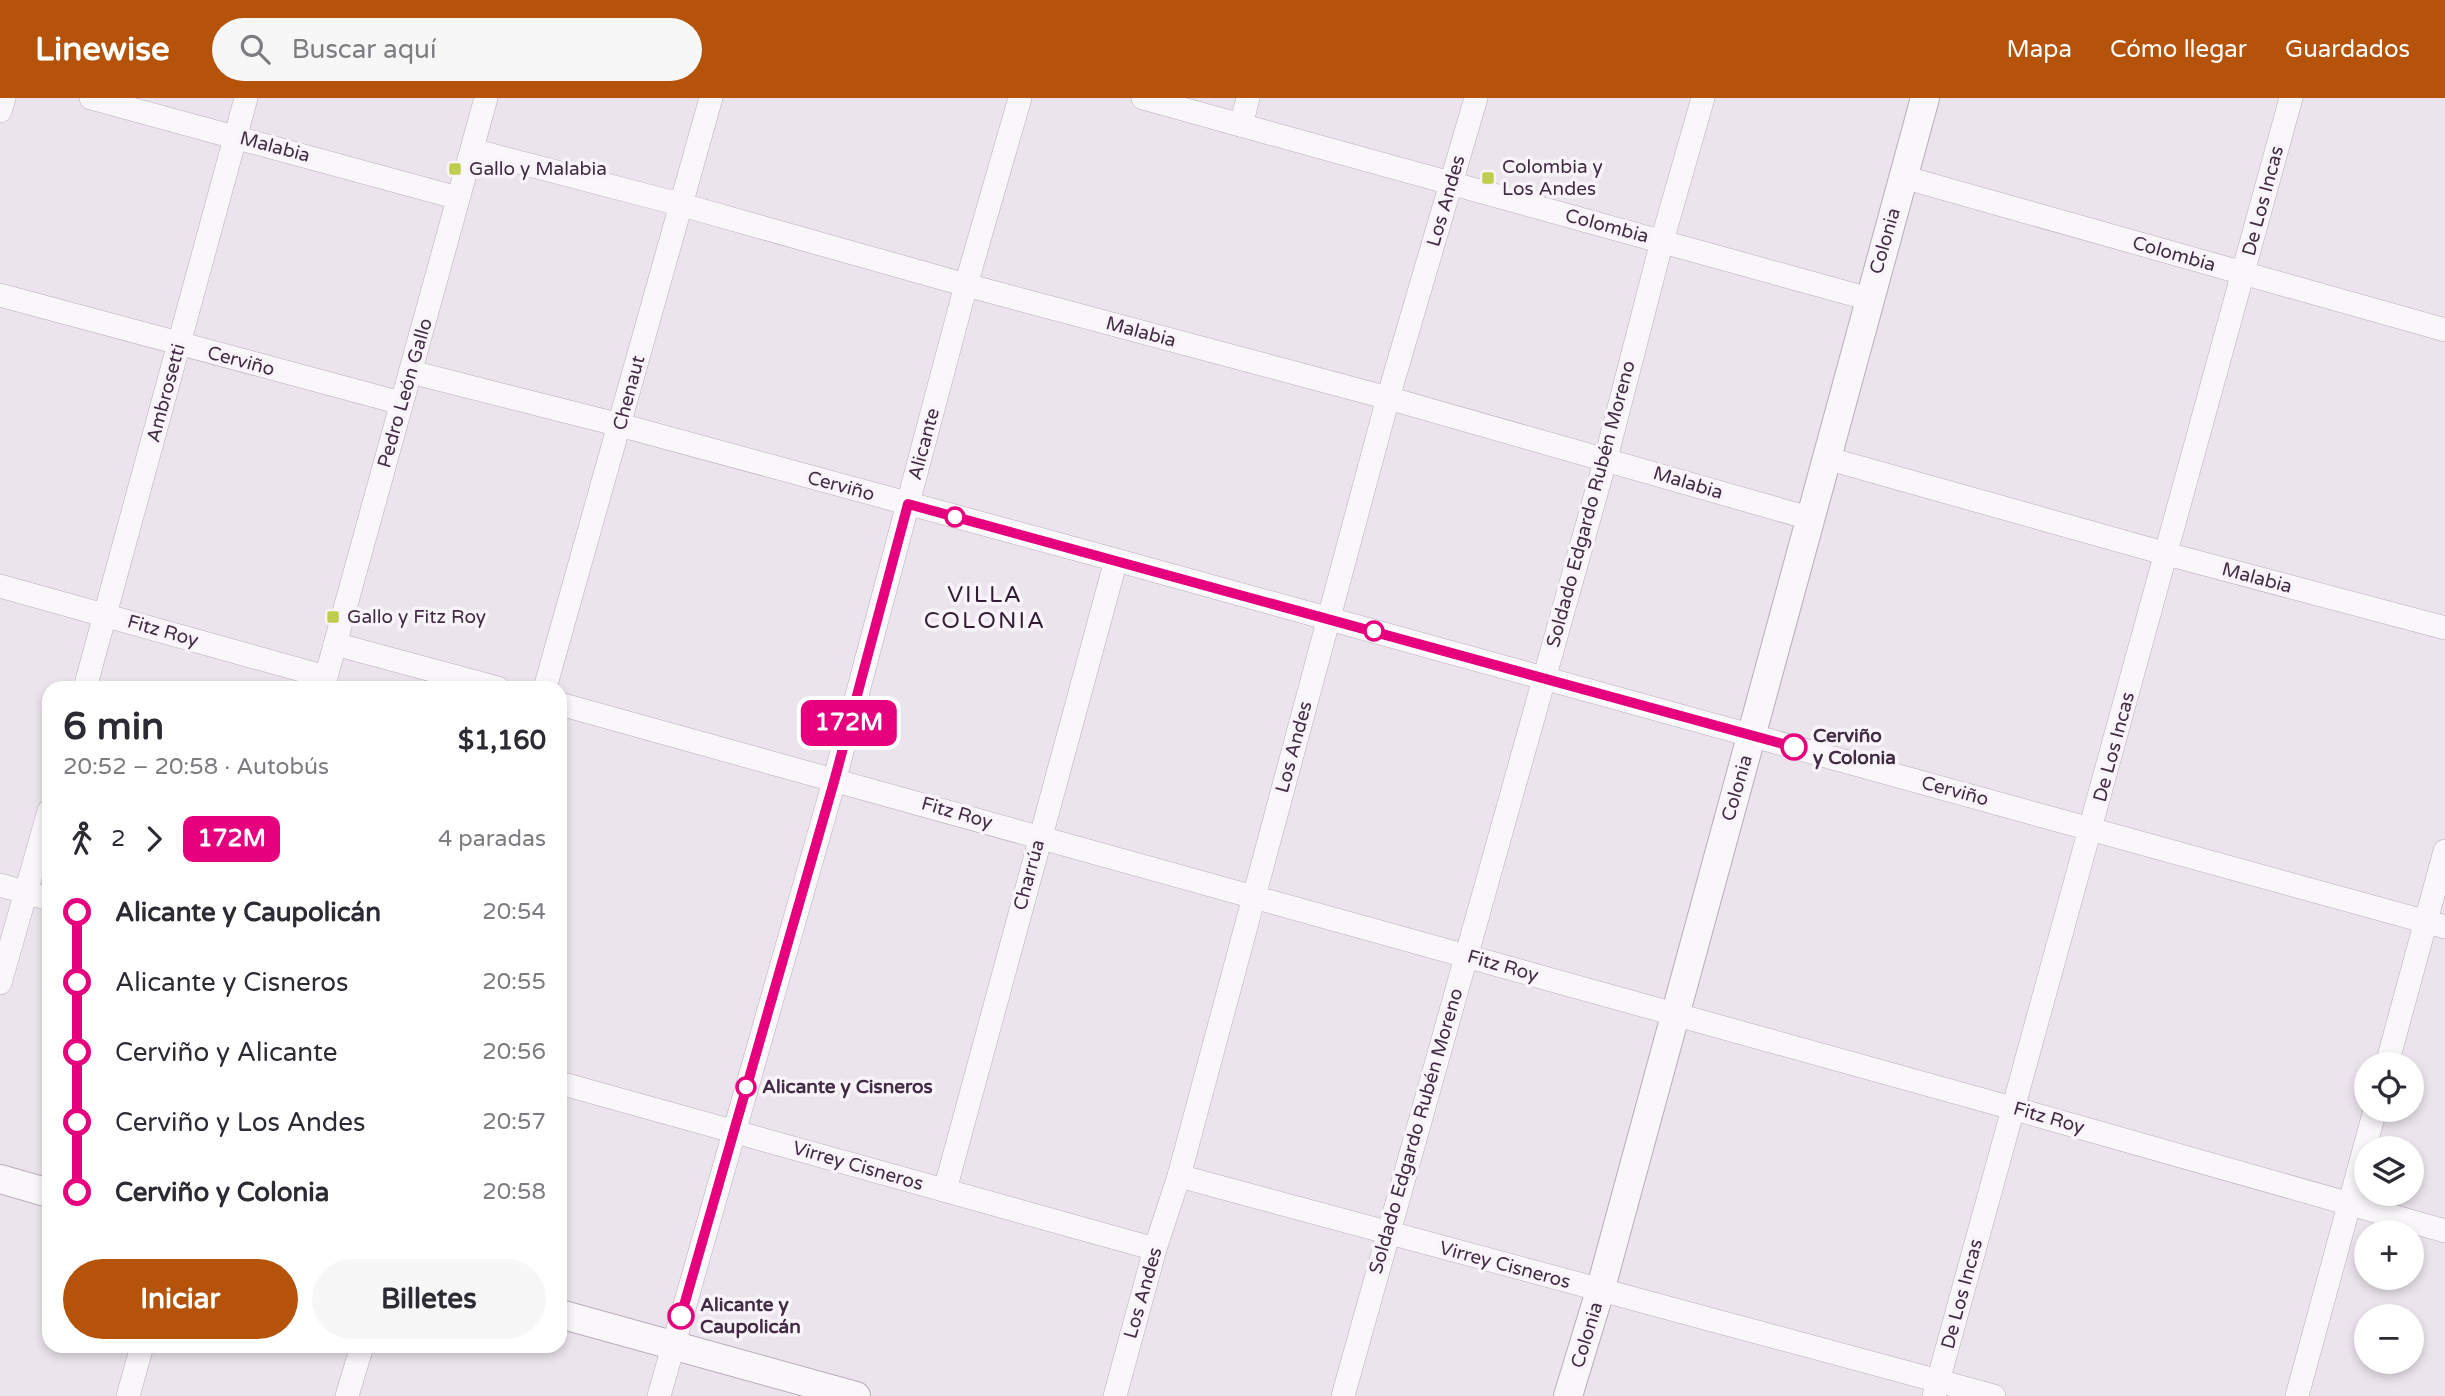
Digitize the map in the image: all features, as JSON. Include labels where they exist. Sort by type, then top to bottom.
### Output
[{"type":"street","points":[[0,111],[4,98]]},
{"type":"street","name":"Malabia","points":[[91,98],[458,198]]},
{"type":"street","name":"Ambrosetti","points":[[87,681],[246,98]]},
{"type":"street","name":"Pedro León Gallo","points":[[325,681],[486,98]]},
{"type":"street","name":"Chenaut","points":[[547,681],[710,98]]},
{"type":"street","name":"Alicante","points":[[659,1396],[835,778],[966,285],[1020,98]]},
{"type":"street","name":"Colombia","points":[[1143,98],[1869,299]]},
{"type":"street","points":[[1241,125],[1248,98]]},
{"type":"street","name":"Los Andes","points":[[1115,1396],[1155,1249],[1179,1176],[1388,398],[1476,98]]},
{"type":"street","name":"Soldado Edgardo Rubén Moreno","points":[[1343,1396],[1606,458],[1662,241],[1703,98]]},
{"type":"street","name":"Colonia","points":[[1568,1396],[1600,1291],[1673,1015],[1752,736],[1925,98]]},
{"type":"street","name":"De Los Incas","points":[[1936,1388],[2291,98]]},
{"type":"street","name":"Malabia","points":[[472,150],[680,204],[966,285],[1606,458],[1809,518]]},
{"type":"street","name":"Colombia","points":[[1903,177],[2445,330]]},
{"type":"street","name":"Cerviño","points":[[0,295],[401,403]]},
{"type":"street","name":"Cerviño","points":[[411,372],[620,425],[1329,618],[2435,925]]},
{"type":"street","name":"Malabia","points":[[1826,458],[2167,554],[2445,628]]},
{"type":"street","name":"Charrúa","points":[[945,1191],[1116,560]]},
{"type":"street","name":"Fitz Roy","points":[[0,586],[106,614],[318,681]]},
{"type":"street","points":[[335,644],[472,681]]},
{"type":"street","name":"Fitz Roy","points":[[567,706],[835,778],[2445,1231]]},
{"type":"street","points":[[0,983],[42,836]]},
{"type":"street","points":[[2391,1052],[2435,925],[2445,852]]},
{"type":"street","points":[[0,885],[42,897]]},
{"type":"street","name":"Virrey Cisneros","points":[[567,1085],[1155,1249]]},
{"type":"street","points":[[2297,1396],[2372,1122]]},
{"type":"street","name":"Virrey Cisneros","points":[[1179,1176],[1600,1291],[1936,1388],[1994,1396]]},
{"type":"street","points":[[0,1179],[42,1190]]},
{"type":"street","points":[[567,1316],[673,1343],[856,1396]]},
{"type":"street","points":[[128,1396],[140,1353]]},
{"type":"street","points":[[347,1396],[360,1353]]},
{"type":"bus line","name":"172M","points":[[681,1316],[835,778],[908,504],[1794,747]]},
{"type":"place","name":"Gallo y Malabia","points":[[455,169]]},
{"type":"place","name":"Colombia y Los Andes","points":[[1488,178]]},
{"type":"place","name":"Gallo y Fitz Roy","points":[[333,617]]},
{"type":"place","name":"Cerviño y Colonia","points":[[1794,747]]},
{"type":"place","name":"Alicante y Cisneros","points":[[746,1087]]},
{"type":"place","name":"Alicante y Caupolicán","points":[[681,1316]]},
{"type":"district","name":"VILLA COLONIA","points":[[985,608]]}]
